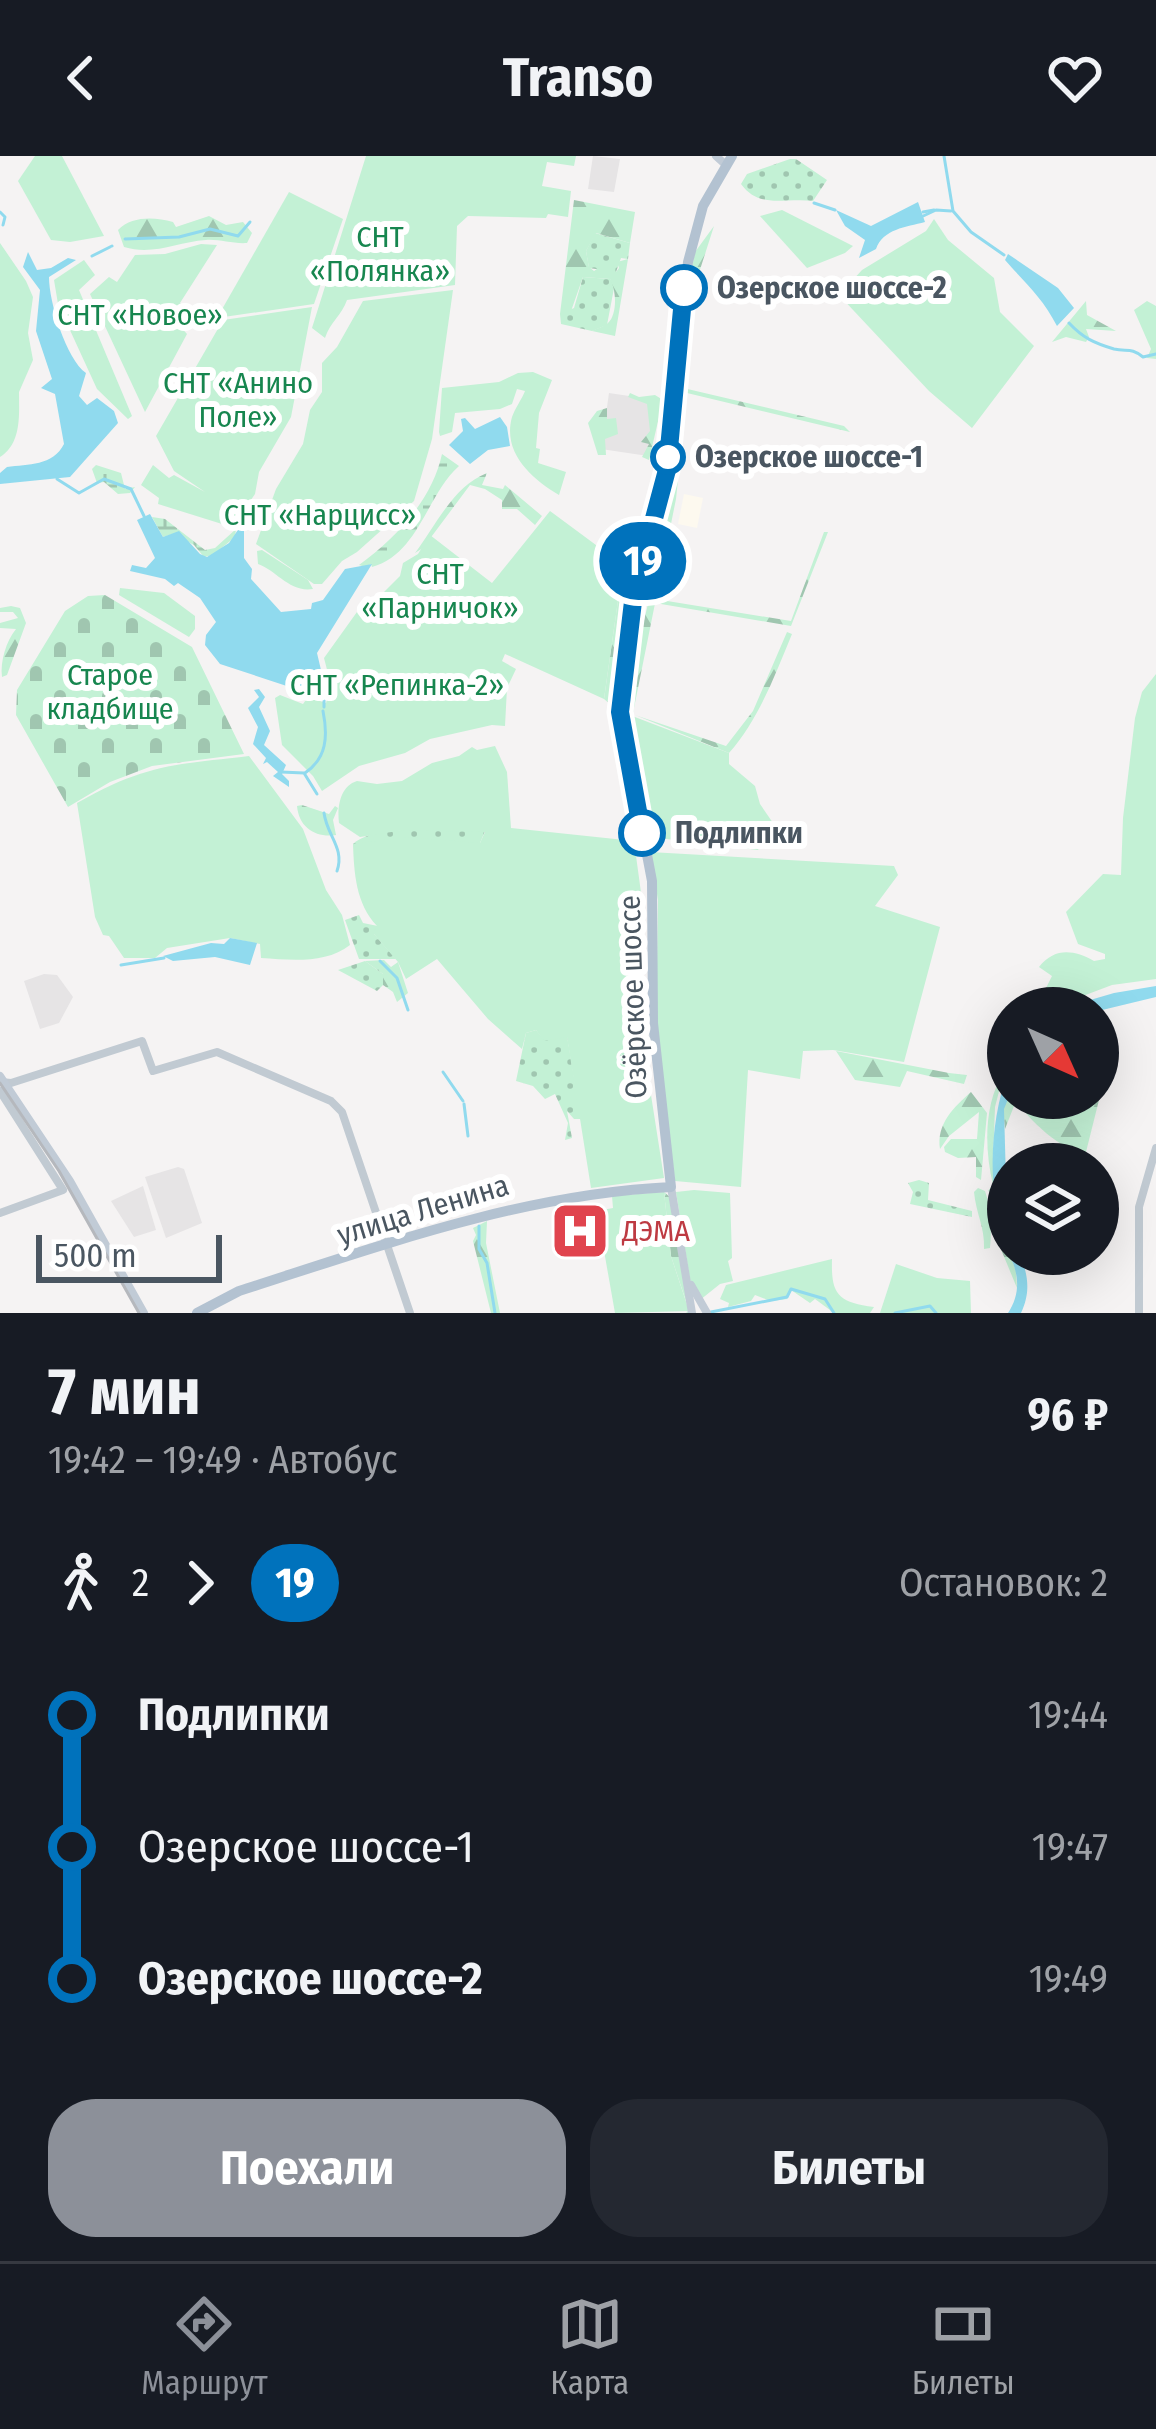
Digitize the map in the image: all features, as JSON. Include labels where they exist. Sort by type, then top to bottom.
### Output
[{"type":"main road","name":"Озёрское шоссе","points":[[688,1278],[671,1187],[653,1023],[652,881],[620,712],[634,593],[667,470],[689,257],[703,206],[725,159]]},
{"type":"main road","points":[[1,1083],[144,1313]]},
{"type":"main road","name":"улица Ленина","points":[[197,1313],[239,1291],[537,1202],[671,1187]]},
{"type":"main road","points":[[688,1278],[692,1313]]},
{"type":"main road","points":[[688,1278],[707,1313]]},
{"type":"street","points":[[1,1083],[142,1041],[153,1071],[214,1052],[332,1101],[341,1112],[410,1313]]},
{"type":"street","points":[[0,1213],[63,1190],[41,1145]]},
{"type":"street","points":[[1139,1313],[1139,1208],[1156,1148]]},
{"type":"shaded area","points":[[593,156],[620,159],[614,192],[588,189]]},
{"type":"shaded area","points":[[609,393],[656,400],[648,456],[601,449]]},
{"type":"shaded area","points":[[684,494],[703,498],[697,528],[678,524]]},
{"type":"shaded area","points":[[57,975],[73,997],[59,1023],[40,1029],[24,981]]},
{"type":"shaded area","points":[[184,1169],[202,1223],[166,1238],[145,1177]]},
{"type":"shaded area","points":[[143,1186],[156,1230],[134,1237],[111,1201]]},
{"type":"green space","points":[[35,156],[62,156],[104,236],[51,240],[18,181]]},
{"type":"green space","name":"СНТ «Полянка»","points":[[366,156],[576,156],[574,166],[547,162],[542,186],[571,191],[568,217],[468,216],[457,226],[455,285],[347,300],[325,338],[312,328]]},
{"type":"green space","points":[[790,159],[827,180],[813,201],[765,200],[741,184],[747,174]]},
{"type":"green space","name":"СНТ «Новое»","points":[[289,192],[343,219],[314,304],[217,318]]},
{"type":"green space","points":[[574,200],[635,212],[630,243],[596,233],[586,251],[594,271],[603,265],[616,272],[617,262],[628,259],[615,336],[592,331],[613,314],[615,295],[610,279],[583,277],[570,314],[560,314]]},
{"type":"green space","points":[[782,210],[853,246],[807,268],[760,216]]},
{"type":"green space","points":[[209,216],[226,225],[243,222],[252,233],[247,243],[206,240],[135,249],[124,247],[118,230],[144,219],[173,222],[176,227]]},
{"type":"green space","points":[[934,219],[948,240],[994,278],[1000,312],[1034,346],[972,428],[929,391],[839,295],[862,270],[926,231]]},
{"type":"green space","points":[[714,226],[697,279],[687,386],[679,382],[688,289],[695,252]]},
{"type":"green space","points":[[595,233],[630,243],[628,259],[621,258],[616,272],[589,268],[586,251]]},
{"type":"green space","points":[[0,243],[33,297],[28,333],[33,360],[19,392],[16,436],[0,457]]},
{"type":"green space","name":"СНТ «Новое»","points":[[201,244],[217,245],[180,303],[186,308],[177,323],[187,334],[145,412],[90,294],[109,277],[117,282],[135,255],[165,254]]},
{"type":"green space","points":[[84,260],[95,275],[79,290],[132,416],[128,419],[97,389],[58,304],[54,280]]},
{"type":"green space","points":[[583,277],[615,283],[607,325],[592,331],[561,324],[560,314],[574,308]]},
{"type":"green space","name":"СНТ «Нарцисс»","points":[[453,290],[432,439],[414,501],[342,561],[322,584],[314,584],[256,544],[276,489],[303,444],[310,410],[322,392],[322,363],[337,347],[363,301]]},
{"type":"green space","points":[[1086,301],[1087,315],[1116,331],[1086,329],[1086,342],[1066,337],[1052,342]]},
{"type":"green space","points":[[1147,301],[1156,306],[1156,359],[1147,358],[1151,349],[1134,310]]},
{"type":"green space","name":"СНТ «Анино Поле»","points":[[312,307],[291,417],[259,472],[255,494],[236,522],[222,524],[158,504],[159,498],[141,485],[153,465],[169,478],[174,475],[205,492],[174,471],[156,436],[223,320]]},
{"type":"green space","points":[[533,372],[552,380],[539,413],[536,448],[540,449],[538,463],[566,472],[559,495],[530,473],[511,442],[512,417],[525,391],[517,389],[512,404],[500,409],[455,413],[452,432],[440,436],[439,432],[442,388],[499,382]]},
{"type":"green space","points":[[679,387],[844,426],[850,432],[687,393],[676,499],[633,713],[623,709],[651,591],[652,555],[673,460]]},
{"type":"green space","points":[[630,393],[663,400],[649,460],[642,457],[649,444],[641,442],[650,431],[647,404],[628,397]]},
{"type":"green space","points":[[607,408],[607,419],[616,418],[618,434],[605,439],[606,455],[598,455],[588,423],[597,411]]},
{"type":"green space","points":[[442,454],[459,466],[412,537],[388,560],[372,567],[359,565],[411,517],[430,487]]},
{"type":"green space","points":[[96,465],[121,473],[125,489],[135,487],[130,493],[118,494],[104,482],[97,483],[92,469]]},
{"type":"green space","points":[[487,473],[482,485],[503,489],[505,485],[542,516],[535,525],[517,509],[502,509],[502,500],[485,489],[470,485],[415,553],[464,487]]},
{"type":"green space","points":[[550,511],[623,565],[604,699],[505,654],[502,661],[516,669],[507,688],[505,726],[430,739],[405,753],[359,766],[322,791],[282,745],[275,698],[280,695],[303,704],[308,697],[326,703],[331,685],[324,658],[367,598],[373,603],[400,576],[403,563],[418,554],[430,535],[492,583]]},
{"type":"green space","points":[[152,517],[165,519],[205,550],[215,548],[236,529],[235,537],[204,557],[194,545],[173,534],[163,537]]},
{"type":"green space","points":[[824,532],[828,532],[791,626],[661,604],[655,599],[791,621]]},
{"type":"green space","points":[[257,551],[308,580],[313,589],[297,588],[258,564]]},
{"type":"green space","points":[[623,565],[631,580],[616,693],[610,704],[604,699]]},
{"type":"green space","points":[[120,588],[164,593],[195,616],[195,629],[189,637],[119,595]]},
{"type":"green space","name":"Старое кладбище","points":[[105,595],[192,647],[244,754],[152,766],[110,782],[68,807],[16,715],[17,690],[65,611],[88,596]]},
{"type":"green space","points":[[0,608],[20,608],[26,623],[7,675],[2,677],[4,652],[16,629],[0,628],[0,623],[18,618]]},
{"type":"green space","points":[[787,632],[792,634],[765,696],[729,753],[635,715],[726,746],[753,711]]},
{"type":"green space","points":[[1156,674],[1156,979],[1107,987],[1046,987],[1052,976],[1039,967],[1052,956],[1065,952],[1094,961],[1105,959],[1105,954],[1078,944],[1066,912],[1103,874],[1121,875],[1123,818],[1142,692]]},
{"type":"green space","points":[[627,714],[729,753],[729,764],[755,786],[773,823],[758,850],[650,837]]},
{"type":"green space","points":[[495,746],[507,772],[511,828],[634,841],[642,900],[643,1010],[638,1012],[664,1178],[591,1188],[567,1037],[544,1041],[536,1030],[526,1033],[522,1049],[488,1019],[437,959],[406,979],[373,933],[377,926],[360,898],[353,844],[406,837],[480,843],[485,832],[404,830],[360,837],[339,823],[343,792],[357,781],[402,781],[472,747]]},
{"type":"green space","points":[[249,756],[303,829],[326,890],[342,915],[350,945],[319,958],[261,958],[260,944],[230,938],[167,948],[155,958],[124,958],[109,936],[103,935],[95,917],[77,803],[122,780],[160,768]]},
{"type":"green space","points":[[297,806],[329,814],[338,808],[333,820],[336,835],[310,830],[298,814]]},
{"type":"green space","points":[[397,830],[485,831],[480,843],[353,844]]},
{"type":"green space","points":[[650,852],[894,866],[898,875],[875,906],[940,927],[904,1062],[833,1050],[803,1051],[800,1079],[748,1070],[741,1187],[675,1181],[656,1029],[658,900]]},
{"type":"green space","points":[[359,915],[363,923],[378,926],[374,934],[396,959],[359,959],[345,920]]},
{"type":"green space","points":[[384,960],[391,967],[398,962],[408,993],[397,1002],[383,985],[383,974],[365,961]]},
{"type":"green space","points":[[365,961],[383,974],[383,985],[377,991],[338,970]]},
{"type":"green space","points":[[536,1030],[541,1036],[567,1036],[581,1119],[567,1111],[572,1138],[565,1140],[568,1123],[555,1094],[545,1099],[533,1086],[516,1081],[526,1033]]},
{"type":"green space","points":[[836,1051],[967,1075],[964,1084],[907,1071],[900,1087],[855,1080]]},
{"type":"green space","points":[[971,1092],[987,1113],[981,1180],[976,1177],[976,1157],[958,1158],[944,1147],[951,1139],[977,1139],[979,1112],[940,1149],[944,1124]]},
{"type":"green space","points":[[988,1119],[995,1119],[994,1143],[987,1141]]},
{"type":"green space","points":[[1032,1119],[1094,1119],[1088,1143],[1061,1143]]},
{"type":"green space","points":[[908,1183],[929,1183],[928,1200],[972,1211],[972,1217],[910,1204],[913,1192]]},
{"type":"green space","points":[[978,1188],[987,1198],[987,1248],[984,1249],[974,1192]]},
{"type":"green space","points":[[664,1192],[670,1197],[691,1313],[686,1313],[689,1310],[671,1256]]},
{"type":"green space","points":[[664,1192],[671,1256],[689,1311],[615,1313],[597,1211],[613,1208],[612,1196]]},
{"type":"green space","points":[[676,1192],[730,1193],[732,1258],[728,1261],[733,1281],[720,1284],[700,1300],[690,1280]]},
{"type":"green space","points":[[487,1221],[486,1243],[500,1313],[491,1313],[473,1241],[473,1228]]},
{"type":"green space","points":[[832,1259],[839,1294],[874,1307],[870,1313],[834,1313],[791,1290],[787,1299],[771,1301],[755,1295],[751,1301],[728,1307],[720,1299],[726,1285]]},
{"type":"green space","points":[[896,1264],[937,1278],[970,1281],[971,1313],[880,1313]]},
{"type":"water","points":[[918,202],[925,222],[890,233],[876,249],[859,258],[865,240],[845,226],[836,210],[871,226]]},
{"type":"water","points":[[28,252],[37,270],[68,258],[76,260],[49,277],[55,315],[72,356],[86,373],[79,396],[87,405],[97,398],[114,411],[118,423],[70,477],[0,484],[0,473],[7,467],[47,460],[64,444],[55,394],[41,388],[52,379],[36,331],[40,290],[23,267]]},
{"type":"water","points":[[1008,254],[1058,288],[1074,308],[1057,326],[1005,260]]},
{"type":"water","points":[[500,417],[510,446],[488,450],[470,464],[449,445],[463,431],[461,419],[475,429]]},
{"type":"water","points":[[150,514],[163,537],[179,531],[207,557],[229,543],[244,521],[244,558],[252,569],[251,579],[281,612],[311,609],[345,569],[372,564],[317,653],[321,670],[317,677],[324,697],[317,686],[311,694],[220,664],[205,645],[216,622],[200,598],[178,583],[174,586],[165,579],[130,571],[132,565],[146,568],[155,558],[137,520]]},
{"type":"water","points":[[254,690],[265,697],[259,707],[270,731],[264,745],[286,765],[282,774],[289,787],[273,776],[278,772],[267,762],[263,764],[266,758],[253,744],[258,727],[248,708],[259,697]]},
{"type":"water","points":[[230,938],[257,943],[250,965],[215,957],[173,961],[163,956],[224,944]]},
{"type":"water","points":[[1156,986],[1156,997],[1119,1006],[1119,992]]},
{"type":"water","points":[[996,1119],[1004,1119],[1005,1143],[994,1143]]},
{"type":"water","points":[[1016,1275],[1026,1275],[1026,1298],[1021,1313],[1008,1313],[1015,1298]]},
{"type":"waterway","points":[[944,156],[953,211],[971,232],[1004,255]]},
{"type":"waterway","points":[[814,203],[835,210]]},
{"type":"waterway","points":[[923,212],[934,210]]},
{"type":"waterway","points":[[921,217],[936,210],[951,211]]},
{"type":"waterway","points":[[0,212],[5,217],[3,225]]},
{"type":"waterway","points":[[125,239],[179,237],[210,229],[238,236],[250,222]]},
{"type":"waterway","points":[[92,256],[112,246]]},
{"type":"waterway","points":[[1069,323],[1100,345],[1143,357],[1156,354]]},
{"type":"waterway","points":[[57,479],[79,493],[104,479],[131,489],[144,516]]},
{"type":"waterway","points":[[324,697],[324,707]]},
{"type":"waterway","points":[[305,773],[324,746],[323,711]]},
{"type":"waterway","points":[[281,772],[304,773],[317,794]]},
{"type":"waterway","points":[[324,813],[339,855],[337,871]]},
{"type":"waterway","points":[[121,965],[164,958]]},
{"type":"waterway","points":[[380,961],[397,978],[408,1010]]},
{"type":"waterway","points":[[443,1072],[463,1101]]},
{"type":"waterway","points":[[464,1104],[468,1136]]},
{"type":"waterway","points":[[479,1226],[479,1249],[487,1263],[495,1313]]},
{"type":"waterway","points":[[711,1312],[787,1297],[791,1289],[825,1299],[834,1313]]},
{"type":"waterway","points":[[895,1313],[930,1306],[936,1313]]},
{"type":"tram line","points":[[0,1083],[59,1171],[139,1313]]},
{"type":"bus line","name":"19","points":[[642,833],[620,712],[634,593],[667,470],[684,288]]},
{"type":"place","name":"Озерское шоссе-2","points":[[684,288]]},
{"type":"place","name":"Озерское шоссе-1","points":[[668,457]]},
{"type":"place","name":"Подлипки","points":[[642,833]]},
{"type":"place","name":"ДЭМА","points":[[580,1231]]},
{"type":"park label","name":"СНТ «Парничок»","points":[[440,591]]},
{"type":"park label","name":"СНТ «Репинка-2»","points":[[397,685]]}]
